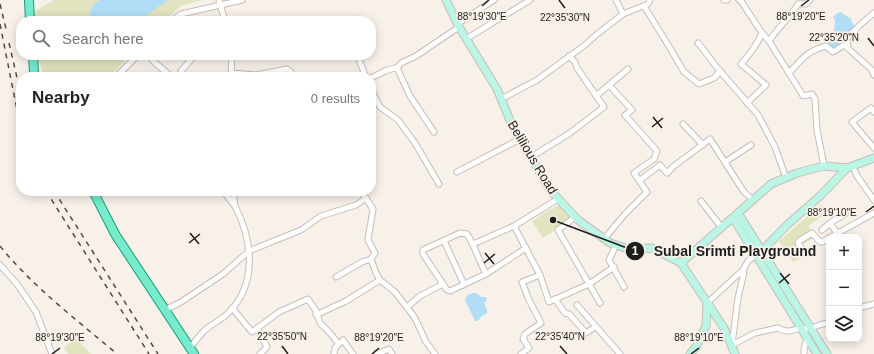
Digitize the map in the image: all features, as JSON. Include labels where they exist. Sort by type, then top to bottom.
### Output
[{"type":"main road","points":[[28,0],[30,16]]},
{"type":"main road","name":"Belilious Road","points":[[446,0],[458,26],[497,89],[512,124],[550,190],[575,216],[610,243],[628,249],[652,248],[681,263],[724,328],[735,354]]},
{"type":"main road","points":[[33,60],[34,72]]},
{"type":"main road","points":[[762,251],[787,225],[850,168],[874,158]]},
{"type":"main road","points":[[681,263],[771,184],[797,173],[824,166],[850,168]]},
{"type":"main road","points":[[95,196],[114,234],[192,351]]},
{"type":"main road","points":[[736,215],[762,251],[826,354]]},
{"type":"main road","points":[[736,215],[756,255],[817,354]]},
{"type":"main road","points":[[690,354],[696,347],[706,326],[707,303]]},
{"type":"street","points":[[178,16],[219,3],[242,0]]},
{"type":"street","points":[[376,76],[398,67],[401,63],[416,56],[445,38],[458,26],[494,0]]},
{"type":"street","points":[[466,39],[530,0]]},
{"type":"street","points":[[616,0],[623,14]]},
{"type":"street","points":[[501,99],[537,80],[623,14],[648,4],[650,0]]},
{"type":"street","points":[[739,0],[769,41],[803,96],[812,94],[816,99],[817,130],[824,166]]},
{"type":"street","points":[[769,41],[785,23],[798,4],[806,4],[810,0]]},
{"type":"street","points":[[219,3],[223,16]]},
{"type":"street","points":[[644,6],[684,72],[699,84],[714,78],[720,71]]},
{"type":"street","points":[[848,48],[847,38],[874,13]]},
{"type":"street","points":[[748,103],[766,85],[741,64],[750,55],[762,33]]},
{"type":"street","points":[[698,43],[758,115],[775,147],[786,178]]},
{"type":"street","points":[[789,73],[814,49],[826,46],[833,52],[844,45],[871,69],[874,75]]},
{"type":"street","points":[[531,157],[570,133],[604,107],[577,68],[575,62],[569,56]]},
{"type":"street","points":[[121,72],[133,60]]},
{"type":"street","points":[[154,60],[167,72]]},
{"type":"street","points":[[181,71],[190,60]]},
{"type":"street","points":[[231,72],[232,60]]},
{"type":"street","points":[[358,60],[364,72]]},
{"type":"street","points":[[398,67],[397,68],[410,96],[434,132]]},
{"type":"street","points":[[272,72],[287,69],[291,72]]},
{"type":"street","points":[[596,96],[628,69]]},
{"type":"street","points":[[604,239],[625,214],[647,192],[634,173],[654,159],[657,151],[626,115],[632,110],[609,85]]},
{"type":"street","points":[[376,99],[380,107],[398,120],[415,143],[439,184]]},
{"type":"street","points":[[874,112],[871,108],[852,122],[874,148]]},
{"type":"street","points":[[683,124],[703,145]]},
{"type":"street","points":[[457,172],[520,139]]},
{"type":"street","points":[[639,181],[660,165],[667,173],[710,139],[744,192],[753,200]]},
{"type":"street","points":[[725,162],[751,146]]},
{"type":"street","points":[[850,168],[874,200]]},
{"type":"street","points":[[192,351],[204,332],[226,315],[232,308],[241,294],[250,262],[243,221],[235,206],[226,196]]},
{"type":"street","points":[[233,196],[235,206]]},
{"type":"street","points":[[165,310],[223,274],[249,251],[301,230],[321,216],[356,205],[366,198],[373,209],[368,240],[375,253],[371,259],[362,262],[336,277]]},
{"type":"street","points":[[473,244],[514,226],[558,199]]},
{"type":"street","points":[[701,201],[722,228]]},
{"type":"street","points":[[830,223],[837,233],[874,213]]},
{"type":"street","points":[[822,230],[845,214]]},
{"type":"street","points":[[575,216],[558,230],[600,303]]},
{"type":"street","points":[[514,226],[540,275],[549,302],[589,284],[614,267]]},
{"type":"street","points":[[486,274],[467,234],[460,233],[422,252],[447,290],[450,291],[486,274],[526,248]]},
{"type":"street","points":[[804,252],[798,243],[799,240],[812,233],[820,242],[826,240]]},
{"type":"street","points":[[444,241],[464,284]]},
{"type":"street","points":[[616,245],[610,260],[624,287]]},
{"type":"street","points":[[707,303],[743,270],[748,261],[756,255]]},
{"type":"street","points":[[371,259],[380,280],[395,292],[407,307],[415,318],[426,342],[435,354]]},
{"type":"street","points":[[0,266],[17,284],[36,312],[52,354]]},
{"type":"street","points":[[732,345],[739,292],[744,272],[743,270]]},
{"type":"street","points":[[521,354],[529,348],[523,339],[526,334],[540,323],[522,282],[540,275]]},
{"type":"street","points":[[316,315],[346,301],[380,280]]},
{"type":"street","points":[[407,307],[420,296],[443,284]]},
{"type":"street","points":[[232,308],[252,332],[279,312],[308,299],[316,311],[316,315],[320,323],[335,338],[338,344]]},
{"type":"street","points":[[556,299],[565,313],[569,314],[586,333],[595,327]]},
{"type":"street","points":[[862,307],[874,304]]},
{"type":"street","points":[[577,305],[620,354]]},
{"type":"street","points":[[732,345],[755,333],[778,328],[791,332],[801,328],[811,328],[826,322]]},
{"type":"street","points":[[257,328],[267,347],[260,354]]},
{"type":"street","points":[[804,354],[807,338]]},
{"type":"street","points":[[334,354],[335,348],[343,340],[353,354]]},
{"type":"street","points":[[377,354],[389,349],[392,354]]},
{"type":"green space","points":[[54,0],[202,0],[180,6],[170,16],[32,16],[32,13]]},
{"type":"green space","points":[[38,60],[126,60],[114,72],[43,72]]},
{"type":"green space","points":[[562,204],[573,218],[543,238],[532,221]]},
{"type":"green space","points":[[821,204],[828,212],[808,226],[816,237],[803,244],[811,254],[793,262],[779,241]]},
{"type":"green space","points":[[75,338],[91,354],[68,354],[64,348]]},
{"type":"water","points":[[100,0],[168,0],[145,16],[90,16],[91,9],[94,4]]},
{"type":"water","points":[[841,12],[849,18],[850,17],[855,28],[833,49],[827,41],[834,31],[835,20],[833,17],[837,13]]},
{"type":"water","points":[[474,293],[481,297],[486,297],[487,300],[484,304],[487,309],[487,313],[478,321],[475,321],[465,300],[467,295]]},
{"type":"railway","points":[[0,4],[6,29]]},
{"type":"railway","points":[[0,24],[16,105]]},
{"type":"railway","points":[[9,43],[16,73]]},
{"type":"railway","points":[[49,196],[149,354]]},
{"type":"railway","points":[[57,196],[158,354]]},
{"type":"railway","points":[[0,246],[41,289],[117,354]]},
{"type":"place","name":"Subal Srimti Playground","points":[[553,220]]}]
